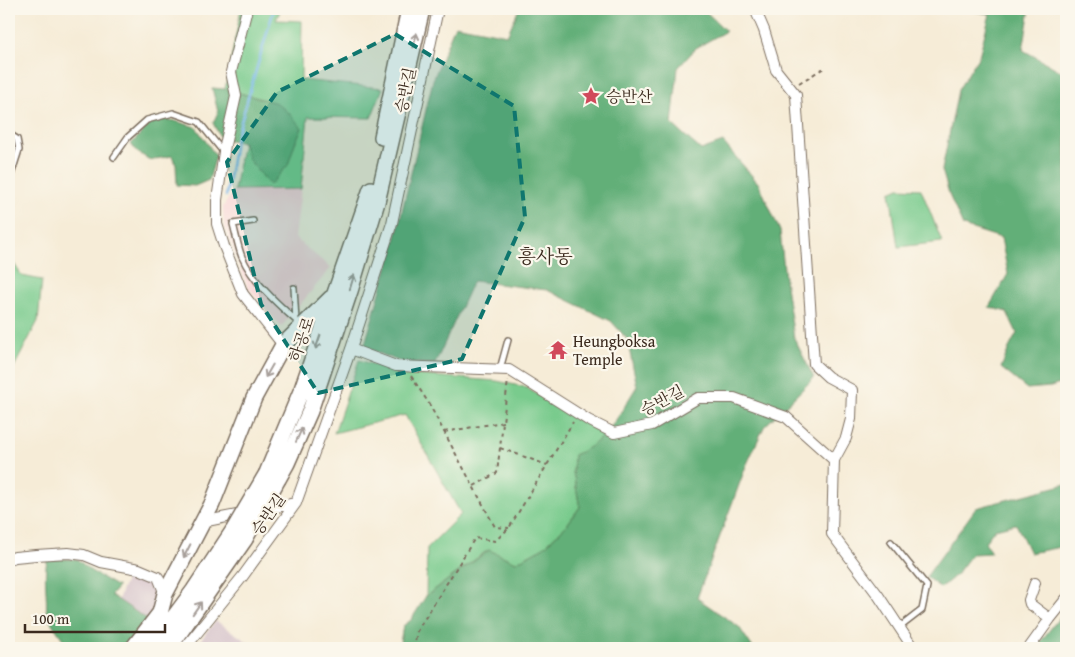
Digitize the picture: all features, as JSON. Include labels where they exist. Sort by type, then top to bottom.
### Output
[{"type":"street","points":[[247,9],[231,72],[236,96],[224,154],[217,224],[244,294],[284,345]]},
{"type":"street","name":"하공로","points":[[169,648],[239,535],[272,476],[370,191],[409,9]]},
{"type":"street","name":"하공로","points":[[272,476],[287,463],[310,411],[350,291],[376,202],[422,9]]},
{"type":"street","name":"승반길","points":[[185,648],[243,576],[296,503],[352,349],[392,222],[438,9]]},
{"type":"street","points":[[754,9],[764,30],[776,70],[796,95],[814,364],[828,377],[852,390],[851,419],[846,438],[834,460],[832,534],[878,595],[913,648]]},
{"type":"street","points":[[133,648],[160,614],[165,594],[212,504],[254,398],[284,345],[299,323],[334,295]]},
{"type":"street","points":[[352,349],[396,366],[504,370]]},
{"type":"street","name":"승반길","points":[[504,370],[614,433],[652,425],[698,398],[734,398],[786,417],[834,460]]},
{"type":"street","points":[[202,522],[296,503]]},
{"type":"street","name":"하공로","points":[[151,648],[194,590],[239,535]]},
{"type":"street","points":[[9,559],[68,553],[84,555],[101,562],[139,569],[158,577],[165,594]]},
{"type":"street","points":[[1035,583],[1029,600],[1030,604],[1050,619]]},
{"type":"street","points":[[1029,648],[1066,600]]},
{"type":"lane","points":[[114,157],[128,137],[147,120],[173,112],[199,122],[224,154]]},
{"type":"lane","points":[[9,134],[17,139],[19,150],[9,181]]},
{"type":"lane","points":[[253,221],[233,224],[242,256],[253,277],[299,323]]},
{"type":"lane","points":[[294,288],[299,323]]},
{"type":"lane","points":[[504,370],[508,340]]},
{"type":"lane","points":[[891,542],[927,586],[922,610],[900,628]]},
{"type":"path","points":[[790,88],[824,68]]},
{"type":"path","points":[[405,367],[428,402],[494,527],[509,528]]},
{"type":"path","points":[[474,487],[497,473],[503,422],[504,370]]},
{"type":"path","points":[[414,648],[416,631],[475,538],[495,541],[509,528],[578,414]]},
{"type":"path","points":[[444,432],[503,422]]},
{"type":"path","points":[[500,448],[548,465]]},
{"type":"highlighted area","points":[[395,34],[514,106],[525,217],[462,359],[318,393],[261,304],[227,162],[277,92]]},
{"type":"shaded area","points":[[301,189],[295,238],[331,268],[281,327],[247,286],[224,225],[223,207],[234,190]]},
{"type":"shaded area","points":[[129,572],[155,581],[161,595],[148,620],[118,600]]},
{"type":"shaded area","points":[[216,621],[257,648],[194,648]]},
{"type":"green space","points":[[241,9],[281,9],[276,20],[302,21],[301,80],[383,88],[371,118],[308,117],[301,189],[234,190],[243,142],[250,160],[295,143],[302,128],[257,98],[225,89]]},
{"type":"green space","points":[[519,9],[703,9],[726,31],[696,48],[678,68],[672,124],[701,150],[723,142],[759,184],[780,231],[794,338],[814,378],[764,427],[746,466],[697,598],[739,627],[753,648],[399,648],[403,626],[411,620],[426,596],[489,550],[516,562],[544,547],[566,526],[580,507],[573,472],[574,455],[596,443],[604,435],[618,417],[637,386],[627,339],[611,321],[547,290],[473,281],[435,364],[401,362],[364,347],[395,241],[433,80],[455,25],[507,35]]},
{"type":"green space","points":[[960,9],[1030,9],[1023,50],[1066,74],[1066,382],[1051,387],[1027,389],[1001,368],[1017,333],[1007,312],[989,307],[1008,274],[1001,238],[963,226],[950,197],[942,170],[958,90],[979,56],[990,14]]},
{"type":"green space","points":[[212,88],[225,89],[277,103],[302,128],[288,165],[270,185],[249,160],[243,142],[221,139],[213,123],[218,112]]},
{"type":"green space","points":[[155,118],[196,127],[216,156],[209,180],[195,186],[177,185],[176,165],[172,156],[150,160],[137,152],[131,144]]},
{"type":"green space","points":[[899,188],[921,189],[942,242],[898,247],[890,192]]},
{"type":"green space","points":[[9,256],[22,276],[42,280],[38,321],[9,377]]},
{"type":"green space","points":[[359,360],[405,374],[497,381],[525,387],[604,435],[590,448],[574,455],[573,472],[580,507],[566,526],[544,547],[516,562],[488,550],[426,596],[427,548],[461,514],[405,415],[334,433]]},
{"type":"green space","points":[[1066,484],[1066,546],[1030,553],[1016,524],[995,529],[985,542],[991,553],[972,554],[956,575],[941,588],[926,577],[976,508]]},
{"type":"green space","points":[[77,559],[91,571],[118,587],[111,595],[148,620],[124,648],[69,648],[46,615],[45,574],[47,560]]},
{"type":"green space","points":[[1066,609],[1066,648],[1038,648],[1037,646]]},
{"type":"waterway","points":[[226,196],[235,142],[274,9]]},
{"type":"place","name":"승반산","points":[[591,96]]},
{"type":"place","name":"Heungboksa Temple","points":[[558,350]]},
{"type":"district","name":"흥사동","points":[[545,256]]}]
